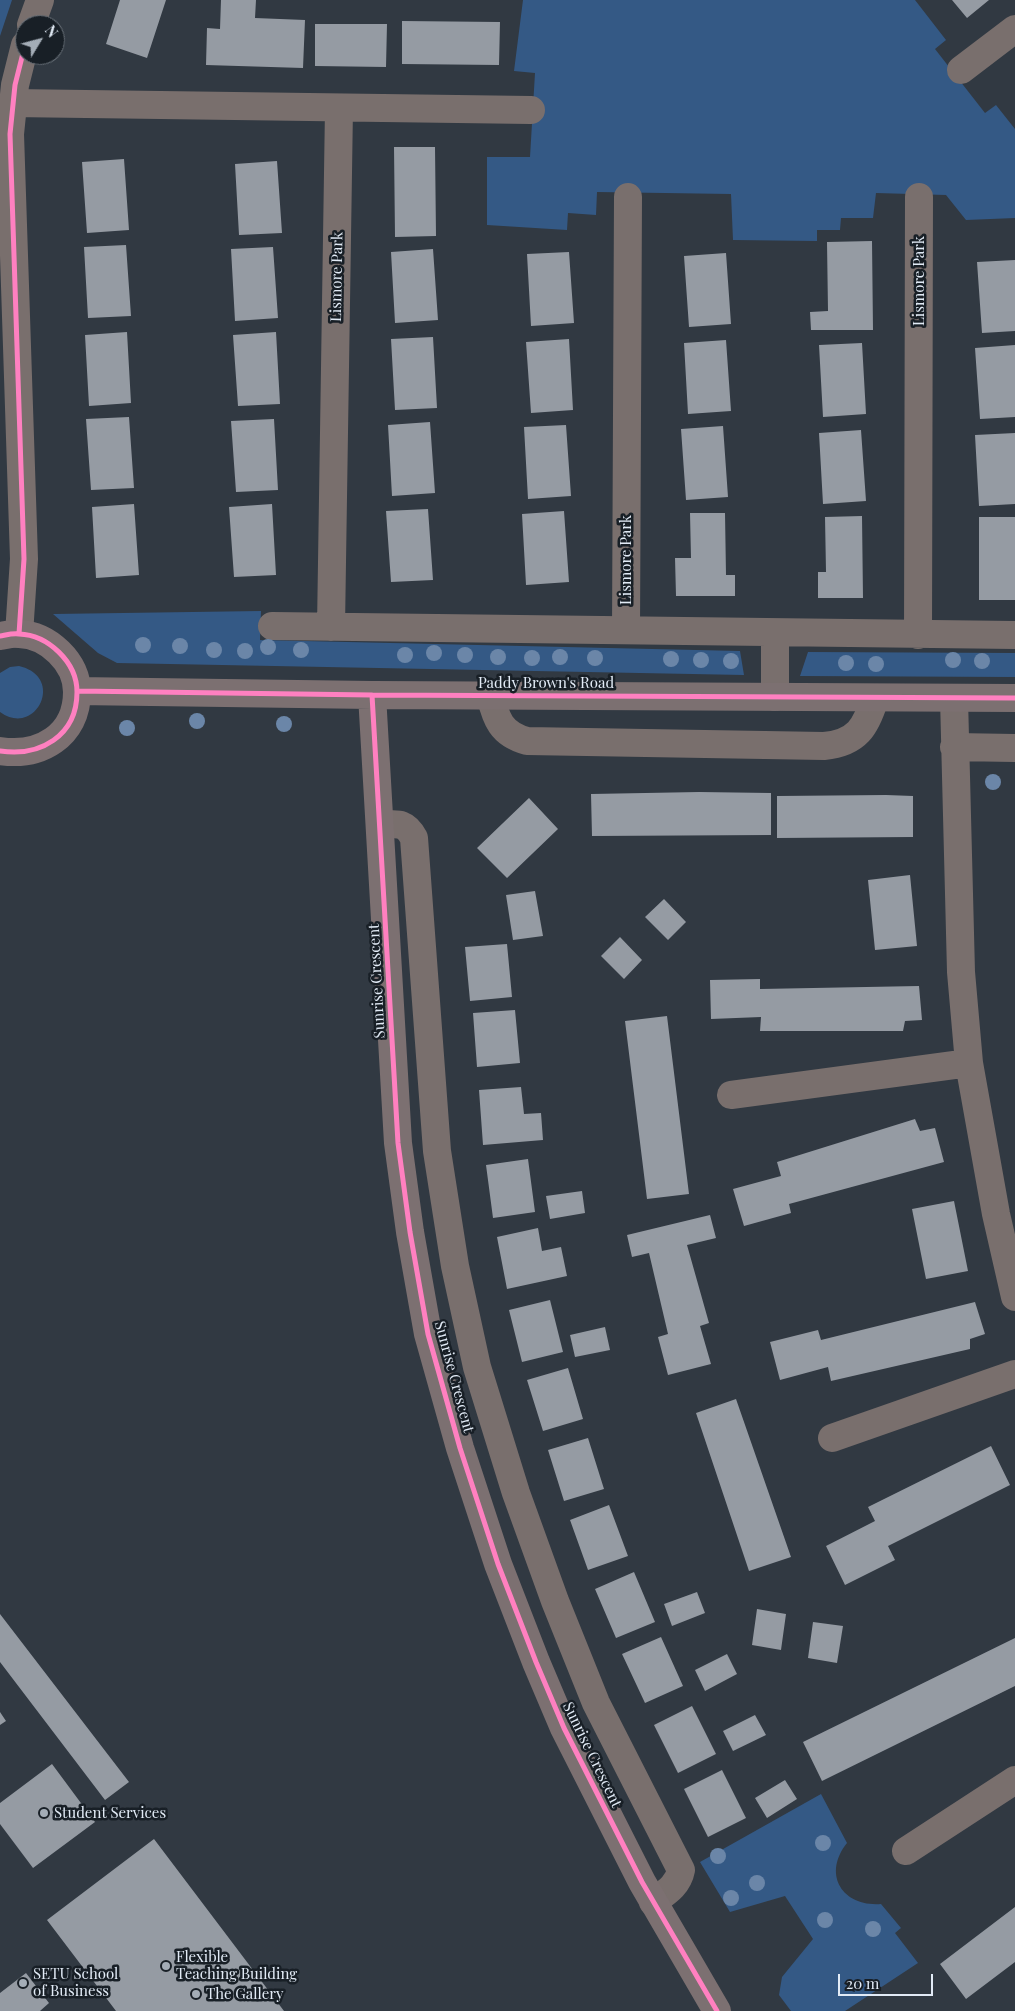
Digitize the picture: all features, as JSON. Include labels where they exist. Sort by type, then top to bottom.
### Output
[{"type":"street","points":[[35,15],[40,0]]},
{"type":"street","points":[[961,70],[1015,28]]},
{"type":"street","points":[[0,751],[16,754],[32,752],[53,741],[69,723],[75,708],[77,691],[73,674],[64,658],[51,645],[34,636],[9,635],[24,559],[10,143],[12,103],[20,65]]},
{"type":"street","points":[[12,103],[531,110]]},
{"type":"street","name":"Lismore Park","points":[[331,627],[339,108]]},
{"type":"street","name":"Lismore Park","points":[[626,630],[628,197]]},
{"type":"street","name":"Lismore Park","points":[[918,635],[919,197]]},
{"type":"street","points":[[272,626],[1015,636]]},
{"type":"street","points":[[775,633],[775,697]]},
{"type":"street","name":"Paddy Brown's Road","points":[[77,691],[372,695],[1015,698]]},
{"type":"street","name":"Sunrise Crescent","points":[[372,695],[398,1144],[418,1284],[443,1392],[478,1506],[536,1662],[564,1728],[601,1804],[653,1902],[717,2011]]},
{"type":"street","points":[[490,695],[498,720],[506,731],[516,738],[527,741],[824,746],[846,741],[862,730],[875,698]]},
{"type":"street","points":[[954,698],[961,972],[969,1063],[996,1214],[1015,1297]]},
{"type":"street","points":[[954,747],[1015,748]]},
{"type":"street","points":[[380,825],[400,824],[409,828],[414,838],[437,1151],[455,1266],[477,1368],[516,1493],[555,1601],[596,1703],[681,1870],[679,1878],[673,1887],[653,1902]]},
{"type":"street","points":[[731,1095],[969,1063]]},
{"type":"street","points":[[832,1438],[1015,1374]]},
{"type":"street","points":[[906,1851],[1015,1780]]},
{"type":"shaded area","points":[[0,0],[12,0],[0,36]]},
{"type":"shaded area","points":[[523,0],[915,0],[946,40],[935,49],[985,113],[996,105],[1015,129],[1015,218],[966,220],[946,195],[876,193],[873,218],[841,218],[840,230],[817,230],[817,241],[733,240],[731,194],[597,192],[596,215],[568,213],[567,230],[487,225],[487,157],[530,157],[535,73],[514,71]]},
{"type":"shaded area","points":[[261,611],[260,640],[740,651],[744,675],[117,663],[98,653],[53,614]]},
{"type":"shaded area","points":[[808,652],[1015,653],[1015,677],[800,676]]},
{"type":"shaded area","points":[[19,666],[33,672],[41,681],[43,692],[41,703],[34,712],[25,717],[13,718],[0,712],[0,673],[10,667]]},
{"type":"shaded area","points":[[821,1794],[847,1843],[836,1866],[836,1877],[840,1886],[856,1900],[867,1904],[881,1904],[901,1928],[895,1933],[918,1963],[845,2011],[791,2011],[779,1995],[782,1977],[813,1939],[785,1896],[730,1912],[700,1862]]},
{"type":"building","points":[[120,0],[166,0],[147,58],[106,44]]},
{"type":"building","points":[[221,0],[256,0],[255,18],[305,20],[303,68],[206,65],[207,28],[220,29]]},
{"type":"building","points":[[952,0],[989,0],[967,18]]},
{"type":"building","points":[[402,21],[500,22],[499,65],[402,64]]},
{"type":"building","points":[[315,24],[387,24],[386,67],[315,66]]},
{"type":"building","points":[[394,147],[435,147],[436,236],[395,237]]},
{"type":"building","points":[[124,159],[129,230],[87,233],[82,162]]},
{"type":"building","points":[[277,161],[282,233],[239,235],[235,164]]},
{"type":"building","points":[[872,241],[873,330],[811,330],[810,312],[828,311],[827,242]]},
{"type":"building","points":[[126,245],[131,316],[88,318],[84,247]]},
{"type":"building","points":[[273,247],[278,318],[235,321],[231,249]]},
{"type":"building","points":[[433,249],[438,320],[395,323],[391,252]]},
{"type":"building","points":[[569,252],[574,323],[531,326],[527,254]]},
{"type":"building","points":[[726,253],[731,324],[689,327],[684,256]]},
{"type":"building","points":[[1015,260],[1015,331],[982,333],[977,262]]},
{"type":"building","points":[[127,332],[131,403],[89,406],[85,335]]},
{"type":"building","points":[[276,332],[280,404],[238,406],[233,335]]},
{"type":"building","points":[[433,337],[437,408],[395,410],[391,339]]},
{"type":"building","points":[[569,339],[573,410],[531,413],[526,342]]},
{"type":"building","points":[[726,340],[731,411],[688,414],[684,343]]},
{"type":"building","points":[[862,343],[866,414],[823,417],[819,345]]},
{"type":"building","points":[[1015,345],[1015,417],[980,419],[975,348]]},
{"type":"building","points":[[129,417],[134,488],[91,490],[86,419]]},
{"type":"building","points":[[274,419],[278,490],[236,492],[231,421]]},
{"type":"building","points":[[430,422],[435,493],[392,496],[388,425]]},
{"type":"building","points":[[566,425],[571,496],[528,499],[524,427]]},
{"type":"building","points":[[723,426],[728,497],[686,500],[681,429]]},
{"type":"building","points":[[861,430],[866,501],[823,504],[819,433]]},
{"type":"building","points":[[1015,433],[1015,504],[979,506],[975,435]]},
{"type":"building","points":[[134,504],[139,575],[96,578],[92,507]]},
{"type":"building","points":[[272,504],[276,575],[234,577],[229,507]]},
{"type":"building","points":[[428,509],[433,580],[391,582],[386,511]]},
{"type":"building","points":[[564,511],[569,582],[526,585],[522,514]]},
{"type":"building","points":[[690,513],[725,513],[726,575],[735,575],[735,596],[676,596],[675,558],[691,558]]},
{"type":"building","points":[[862,516],[863,598],[818,598],[818,572],[826,572],[825,517]]},
{"type":"building","points":[[979,517],[1015,517],[1015,600],[979,600]]},
{"type":"building","points":[[771,793],[771,835],[592,836],[591,794]]},
{"type":"building","points":[[777,796],[913,796],[913,837],[777,838]]},
{"type":"building","points":[[529,798],[558,829],[507,878],[477,848]]},
{"type":"building","points":[[910,875],[917,946],[875,950],[868,880]]},
{"type":"building","points":[[535,891],[543,936],[513,940],[506,895]]},
{"type":"building","points":[[664,899],[686,922],[668,940],[645,917]]},
{"type":"building","points":[[620,937],[642,960],[624,979],[601,956]]},
{"type":"building","points":[[507,944],[512,997],[470,1001],[465,947]]},
{"type":"building","points":[[760,979],[760,989],[919,986],[922,1020],[905,1021],[903,1031],[760,1031],[761,1017],[711,1019],[710,980]]},
{"type":"building","points":[[515,1010],[520,1063],[477,1067],[473,1013]]},
{"type":"building","points":[[667,1016],[689,1194],[647,1199],[625,1021]]},
{"type":"building","points":[[521,1087],[524,1114],[541,1113],[543,1140],[483,1145],[479,1090]]},
{"type":"building","points":[[915,1119],[920,1131],[935,1128],[944,1162],[789,1204],[791,1213],[744,1226],[733,1189],[781,1176],[777,1162]]},
{"type":"building","points":[[528,1159],[535,1212],[493,1218],[486,1165]]},
{"type":"building","points":[[582,1191],[585,1213],[550,1219],[546,1196]]},
{"type":"building","points":[[954,1201],[968,1271],[926,1279],[912,1209]]},
{"type":"building","points":[[710,1215],[716,1238],[687,1245],[709,1323],[700,1326],[711,1364],[668,1375],[658,1337],[668,1334],[649,1253],[632,1257],[627,1235]]},
{"type":"building","points":[[538,1228],[542,1251],[561,1247],[567,1276],[507,1289],[497,1237]]},
{"type":"building","points":[[550,1300],[563,1352],[522,1362],[509,1310]]},
{"type":"building","points":[[975,1302],[985,1334],[970,1339],[970,1349],[831,1381],[828,1367],[780,1380],[770,1342],[818,1330],[821,1340]]},
{"type":"building","points":[[605,1327],[610,1350],[575,1357],[570,1335]]},
{"type":"building","points":[[568,1368],[583,1419],[543,1431],[527,1380]]},
{"type":"building","points":[[736,1399],[791,1557],[749,1571],[696,1413]]},
{"type":"building","points":[[588,1438],[604,1489],[564,1501],[548,1450]]},
{"type":"building","points":[[991,1446],[1010,1485],[888,1546],[895,1560],[845,1585],[826,1546],[875,1521],[868,1507]]},
{"type":"building","points":[[609,1505],[628,1556],[588,1570],[570,1520]]},
{"type":"building","points":[[634,1572],[655,1622],[616,1638],[595,1589]]},
{"type":"building","points":[[697,1592],[705,1613],[672,1626],[664,1604]]},
{"type":"building","points":[[757,1609],[786,1614],[781,1650],[752,1645]]},
{"type":"building","points":[[0,1614],[129,1782],[105,1800],[0,1662]]},
{"type":"building","points":[[813,1622],[843,1626],[837,1663],[808,1658]]},
{"type":"building","points":[[661,1637],[683,1686],[645,1703],[622,1654]]},
{"type":"building","points":[[1015,1638],[1015,1686],[822,1781],[803,1742]]},
{"type":"building","points":[[727,1654],[737,1674],[705,1691],[695,1670]]},
{"type":"building","points":[[692,1706],[716,1754],[678,1773],[654,1725]]},
{"type":"building","points":[[0,1712],[6,1721],[0,1725]]},
{"type":"building","points":[[755,1715],[766,1735],[733,1751],[723,1731]]},
{"type":"building","name":"Student Services","points":[[52,1764],[95,1822],[33,1868],[0,1824],[0,1803]]},
{"type":"building","points":[[722,1770],[746,1818],[708,1837],[684,1789]]},
{"type":"building","points":[[785,1780],[797,1799],[767,1818],[755,1798]]},
{"type":"building","name":"Flexible Teaching Building","points":[[154,1839],[284,2011],[116,2011],[47,1920]]},
{"type":"building","points":[[1015,1907],[1015,1962],[966,1999],[940,1964]]},
{"type":"building","name":"SETU School of Business","points":[[26,1973],[49,2003],[40,2011],[0,2011],[0,1993]]},
{"type":"cycle path","points":[[19,634],[24,559],[10,134],[15,85],[20,65]]},
{"type":"cycle path","points":[[0,636],[14,634],[30,636],[50,645],[59,652],[72,670],[77,692],[71,721],[54,740],[42,747],[29,750],[15,752],[0,751]]},
{"type":"cycle path","points":[[77,691],[372,695],[1015,698]]},
{"type":"cycle path","points":[[372,695],[398,1143],[410,1232],[428,1334],[460,1448],[498,1564],[564,1728],[642,1882],[717,2011]]},
{"type":"place","name":"Student Services","points":[[44,1813]]},
{"type":"place","name":"Flexible Teaching Building","points":[[166,1966]]},
{"type":"place","name":"SETU School of Business","points":[[23,1983]]},
{"type":"place","name":"The Gallery","points":[[196,1994]]}]
